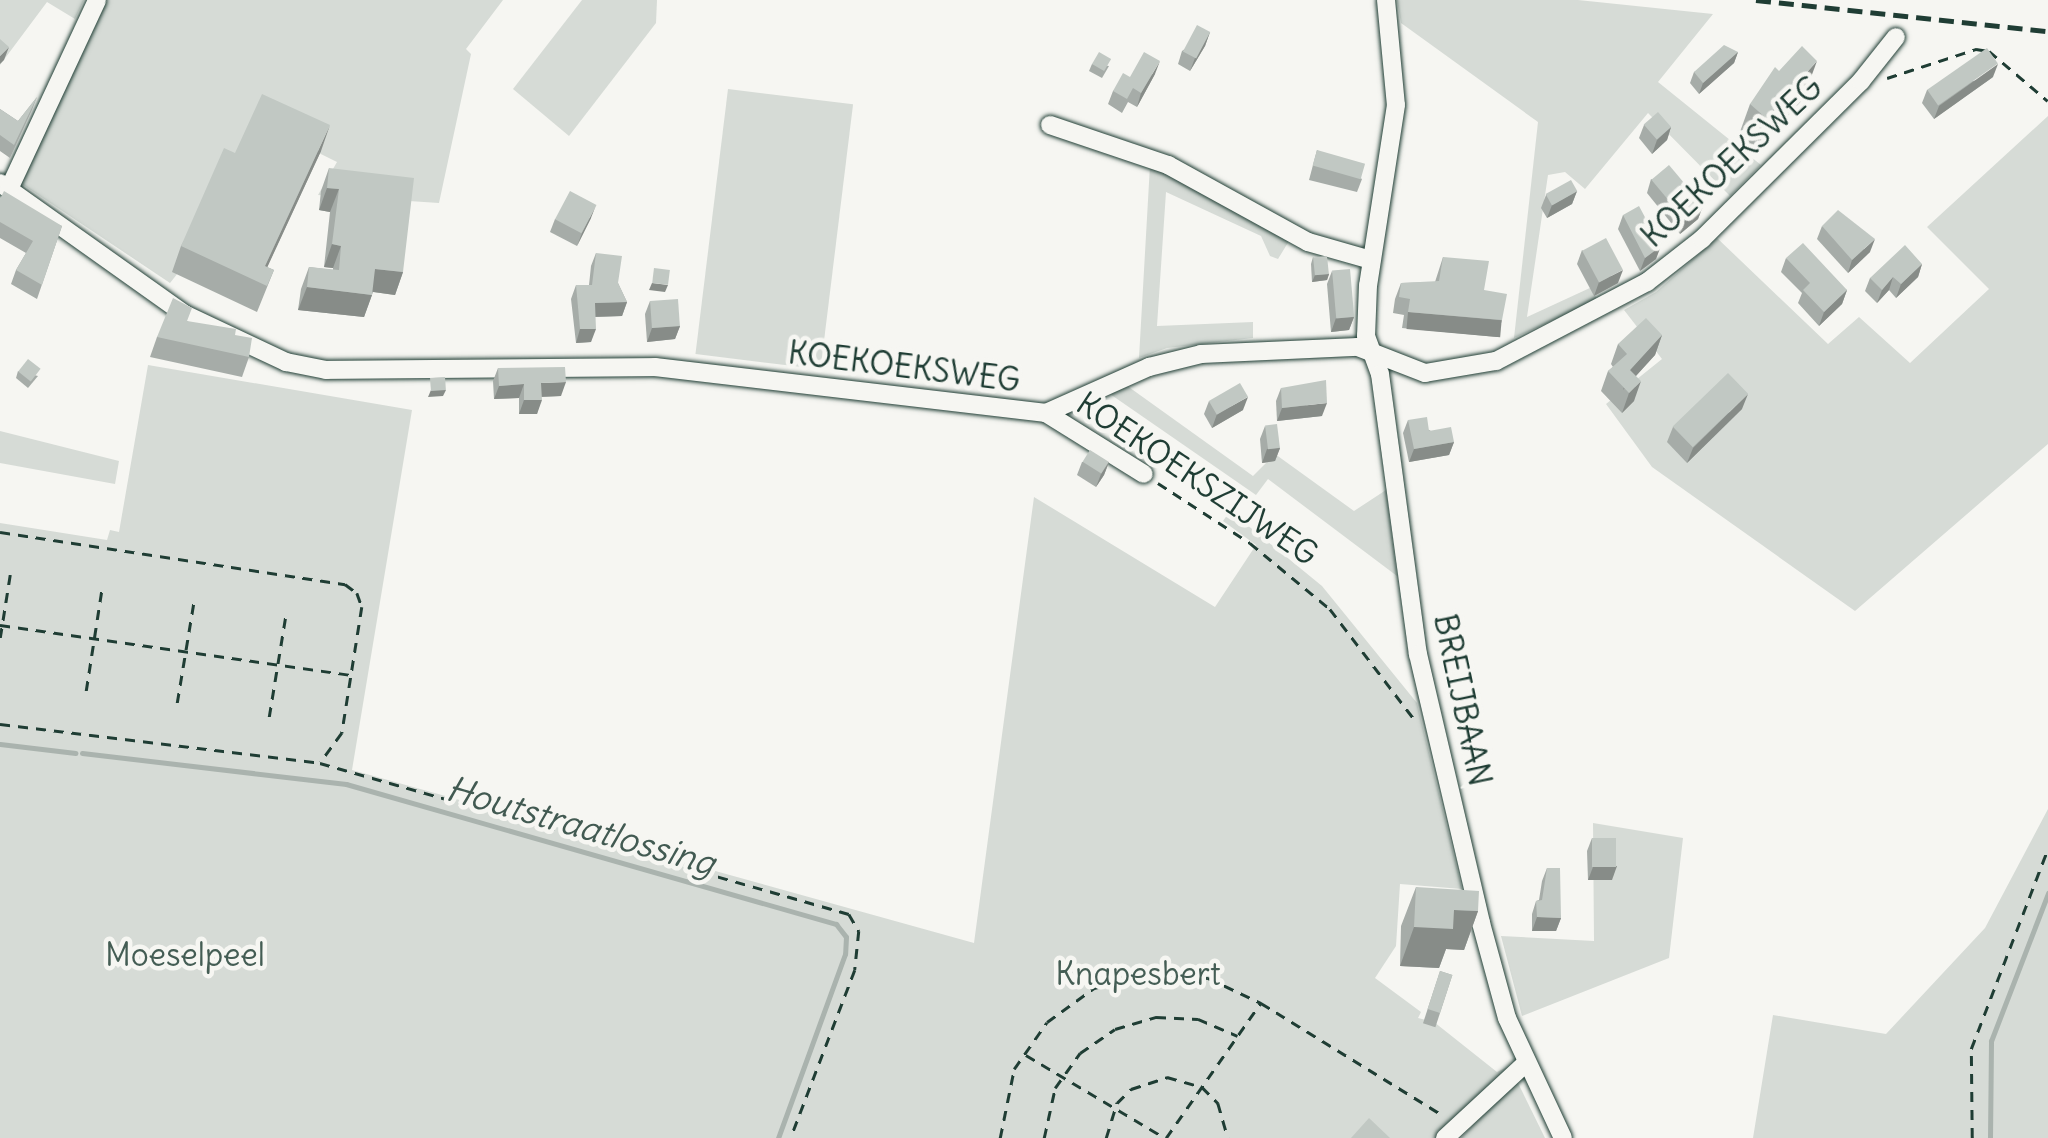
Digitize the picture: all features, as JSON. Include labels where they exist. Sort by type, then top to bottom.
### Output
[{"type":"street","points":[[4,186],[98,0]]},
{"type":"street","name":"BREIJBAAN","points":[[1386,0],[1396,105],[1372,260],[1366,336],[1433,723],[1480,923],[1526,1063],[1563,1138]]},
{"type":"street","name":"KOEKOEKSWEG","points":[[4,186],[184,314],[286,362],[326,370],[655,368],[1046,412],[1149,368],[1201,354],[1358,347],[1425,373],[1462,371],[1496,361],[1647,282],[1702,240],[1860,82],[1896,37]]},
{"type":"street","points":[[1050,124],[1168,165],[1308,242],[1372,260]]},
{"type":"street","name":"KOEKOEKSZIJWEG","points":[[1046,412],[1144,474]]},
{"type":"street","points":[[1452,1131],[1526,1063]]},
{"type":"path","points":[[1860,82],[1895,77],[1976,49],[1990,52],[2048,101]]},
{"type":"path","name":"KOEKOEKSZIJWEG","points":[[1144,474],[1250,544],[1330,609],[1414,719],[1433,723]]},
{"type":"path","points":[[0,532],[345,584],[362,607],[342,732],[320,763]]},
{"type":"path","points":[[0,638],[10,576]]},
{"type":"path","points":[[86,691],[102,588]]},
{"type":"path","points":[[177,703],[194,600]]},
{"type":"path","points":[[269,716],[286,614]]},
{"type":"path","points":[[1,625],[351,676]]},
{"type":"path","points":[[0,724],[320,763],[848,914],[860,931],[854,970],[791,1138]]},
{"type":"path","points":[[1972,1138],[1972,1049],[2048,848]]},
{"type":"path","points":[[1000,1138],[1014,1069],[1047,1022],[1094,988],[1150,974],[1208,978],[1261,1002],[1452,1131]]},
{"type":"path","points":[[1025,1054],[1166,1138],[1261,1002]]},
{"type":"path","points":[[1044,1138],[1063,1077],[1080,1053],[1114,1028],[1156,1017],[1198,1019],[1238,1036]]},
{"type":"path","points":[[1106,1138],[1115,1108],[1148,1080],[1166,1077],[1202,1088],[1218,1103],[1228,1138]]},
{"type":"green space","points":[[0,0],[84,0],[75,19],[47,2],[0,65]]},
{"type":"green space","points":[[102,0],[503,0],[466,49],[471,54],[439,203],[318,195],[337,162],[254,121],[189,259],[170,283],[19,182]]},
{"type":"green space","points":[[582,0],[657,0],[656,23],[569,136],[513,89]]},
{"type":"green space","points":[[1397,0],[1578,0],[1713,14],[1658,82],[1761,165],[1730,196],[1648,113],[1585,189],[1565,172],[1548,175],[1527,317],[1592,287],[1597,300],[1514,338],[1538,122],[1401,23]]},
{"type":"green space","points":[[728,89],[853,104],[821,369],[695,354]]},
{"type":"green space","points":[[2048,116],[2048,444],[1855,611],[1652,467],[1606,404],[1662,359],[1624,310],[1656,292],[1717,238],[1828,344],[1859,317],[1910,363],[1989,289],[1927,227]]},
{"type":"green space","points":[[1150,165],[1289,241],[1278,259],[1270,256],[1261,236],[1166,192],[1157,326],[1253,322],[1253,338],[1167,348],[1139,358]]},
{"type":"green space","points":[[148,365],[412,410],[352,770],[974,943],[1034,497],[1215,607],[1256,545],[1223,521],[1230,511],[1322,586],[1417,703],[1462,889],[1400,884],[1396,946],[1375,978],[1421,1012],[1418,1018],[1434,1022],[1497,1072],[1511,1065],[1441,1138],[0,1138],[0,523],[107,540],[110,530],[119,532]]},
{"type":"green space","points":[[1126,385],[1253,476],[1275,454],[1354,511],[1386,490],[1397,576],[1268,479],[1256,495],[1110,394]]},
{"type":"green space","points":[[0,431],[119,461],[115,484],[0,463]]},
{"type":"green space","points":[[2048,809],[2048,1138],[1753,1138],[1773,1015],[1886,1034],[1985,928]]},
{"type":"green space","points":[[1593,823],[1683,838],[1669,958],[1522,1016],[1501,936],[1594,941]]},
{"type":"green space","points":[[1516,1079],[1545,1138],[1461,1138]]},
{"type":"building","points":[[1197,25],[1210,32],[1196,59],[1183,51]]},
{"type":"building","points":[[0,39],[9,47],[0,56]]},
{"type":"building","points":[[1724,45],[1738,52],[1703,83],[1694,72]]},
{"type":"building","points":[[1802,46],[1817,61],[1766,118],[1750,104],[1775,67],[1779,71]]},
{"type":"building","points":[[1987,48],[1998,64],[1938,105],[1927,90]]},
{"type":"building","points":[[1099,52],[1111,59],[1104,71],[1092,64]]},
{"type":"building","points":[[1144,52],[1160,61],[1141,93],[1133,88],[1127,99],[1113,91],[1123,73],[1130,77]]},
{"type":"building","points":[[262,94],[330,125],[265,266],[274,270],[267,286],[181,246],[224,148],[235,153]]},
{"type":"building","points":[[37,97],[14,145],[0,135],[0,109],[18,121]]},
{"type":"building","points":[[1658,112],[1671,127],[1657,140],[1644,124]]},
{"type":"building","points":[[1317,150],[1365,164],[1361,179],[1313,165]]},
{"type":"building","points":[[1669,165],[1703,206],[1685,220],[1651,180]]},
{"type":"building","points":[[329,168],[414,178],[403,272],[375,269],[372,295],[307,287],[309,267],[339,270],[341,246],[332,244],[339,189],[327,188]]},
{"type":"building","points":[[1571,180],[1577,191],[1552,205],[1546,194]]},
{"type":"building","points":[[4,191],[62,226],[42,285],[16,270],[33,241],[0,222]]},
{"type":"building","points":[[570,191],[596,205],[581,233],[555,219]]},
{"type":"building","points":[[1639,206],[1647,221],[1655,216],[1663,232],[1655,236],[1661,246],[1645,258],[1623,215]]},
{"type":"building","points":[[1838,210],[1875,239],[1852,260],[1822,226]]},
{"type":"building","points":[[1606,238],[1623,270],[1599,282],[1582,251]]},
{"type":"building","points":[[1803,243],[1847,290],[1824,312],[1803,290],[1810,283],[1786,258]]},
{"type":"building","points":[[1905,245],[1922,264],[1901,284],[1893,277],[1882,290],[1870,278]]},
{"type":"building","points":[[596,253],[622,256],[618,283],[627,302],[595,303],[596,329],[580,329],[576,285],[592,285]]},
{"type":"building","points":[[1327,256],[1329,274],[1315,275],[1313,257]]},
{"type":"building","points":[[1443,257],[1489,261],[1484,290],[1507,294],[1502,320],[1408,312],[1410,299],[1399,297],[1401,283],[1439,281]]},
{"type":"building","points":[[654,268],[670,270],[668,285],[652,283]]},
{"type":"building","points":[[1350,269],[1354,317],[1336,318],[1332,271]]},
{"type":"building","points":[[173,298],[192,308],[187,321],[236,329],[235,335],[252,338],[249,357],[157,337]]},
{"type":"building","points":[[678,299],[680,326],[652,328],[650,301]]},
{"type":"building","points":[[1646,318],[1662,335],[1630,370],[1641,381],[1629,393],[1608,371],[1627,354],[1618,344]]},
{"type":"building","points":[[28,359],[41,369],[31,381],[18,372]]},
{"type":"building","points":[[565,367],[566,382],[541,383],[542,400],[524,400],[524,384],[499,386],[498,368]]},
{"type":"building","points":[[1728,373],[1748,394],[1693,447],[1673,426]]},
{"type":"building","points":[[445,377],[446,390],[431,391],[430,378]]},
{"type":"building","points":[[1326,380],[1327,403],[1282,408],[1281,388]]},
{"type":"building","points":[[1240,383],[1248,397],[1217,415],[1209,401]]},
{"type":"building","points":[[1427,417],[1429,431],[1451,427],[1454,442],[1414,449],[1408,420]]},
{"type":"building","points":[[1277,424],[1280,448],[1268,449],[1265,425]]},
{"type":"building","points":[[1090,450],[1109,462],[1101,474],[1083,462]]},
{"type":"building","points":[[1592,838],[1616,838],[1616,867],[1592,867]]},
{"type":"building","points":[[1547,868],[1560,868],[1561,918],[1537,917],[1536,901],[1542,900]]},
{"type":"building","points":[[1416,887],[1479,891],[1478,911],[1454,910],[1453,929],[1414,927]]},
{"type":"building","points":[[1440,971],[1452,975],[1440,1013],[1428,1009]]},
{"type":"building","points":[[1369,1118],[1390,1138],[1351,1138]]},
{"type":"waterway","name":"Houtstraatlossing","points":[[0,744],[75,753]]},
{"type":"waterway","name":"Houtstraatlossing","points":[[82,753],[346,784],[836,924],[846,937],[845,954],[778,1138]]},
{"type":"waterway","points":[[1990,1138],[1991,1041],[2048,893]]},
{"type":"railway","points":[[1756,0],[2048,31]]},
{"type":"park label","name":"Moeselpeel","points":[[185,955]]},
{"type":"park label","name":"Knapesbert","points":[[1138,974]]}]
